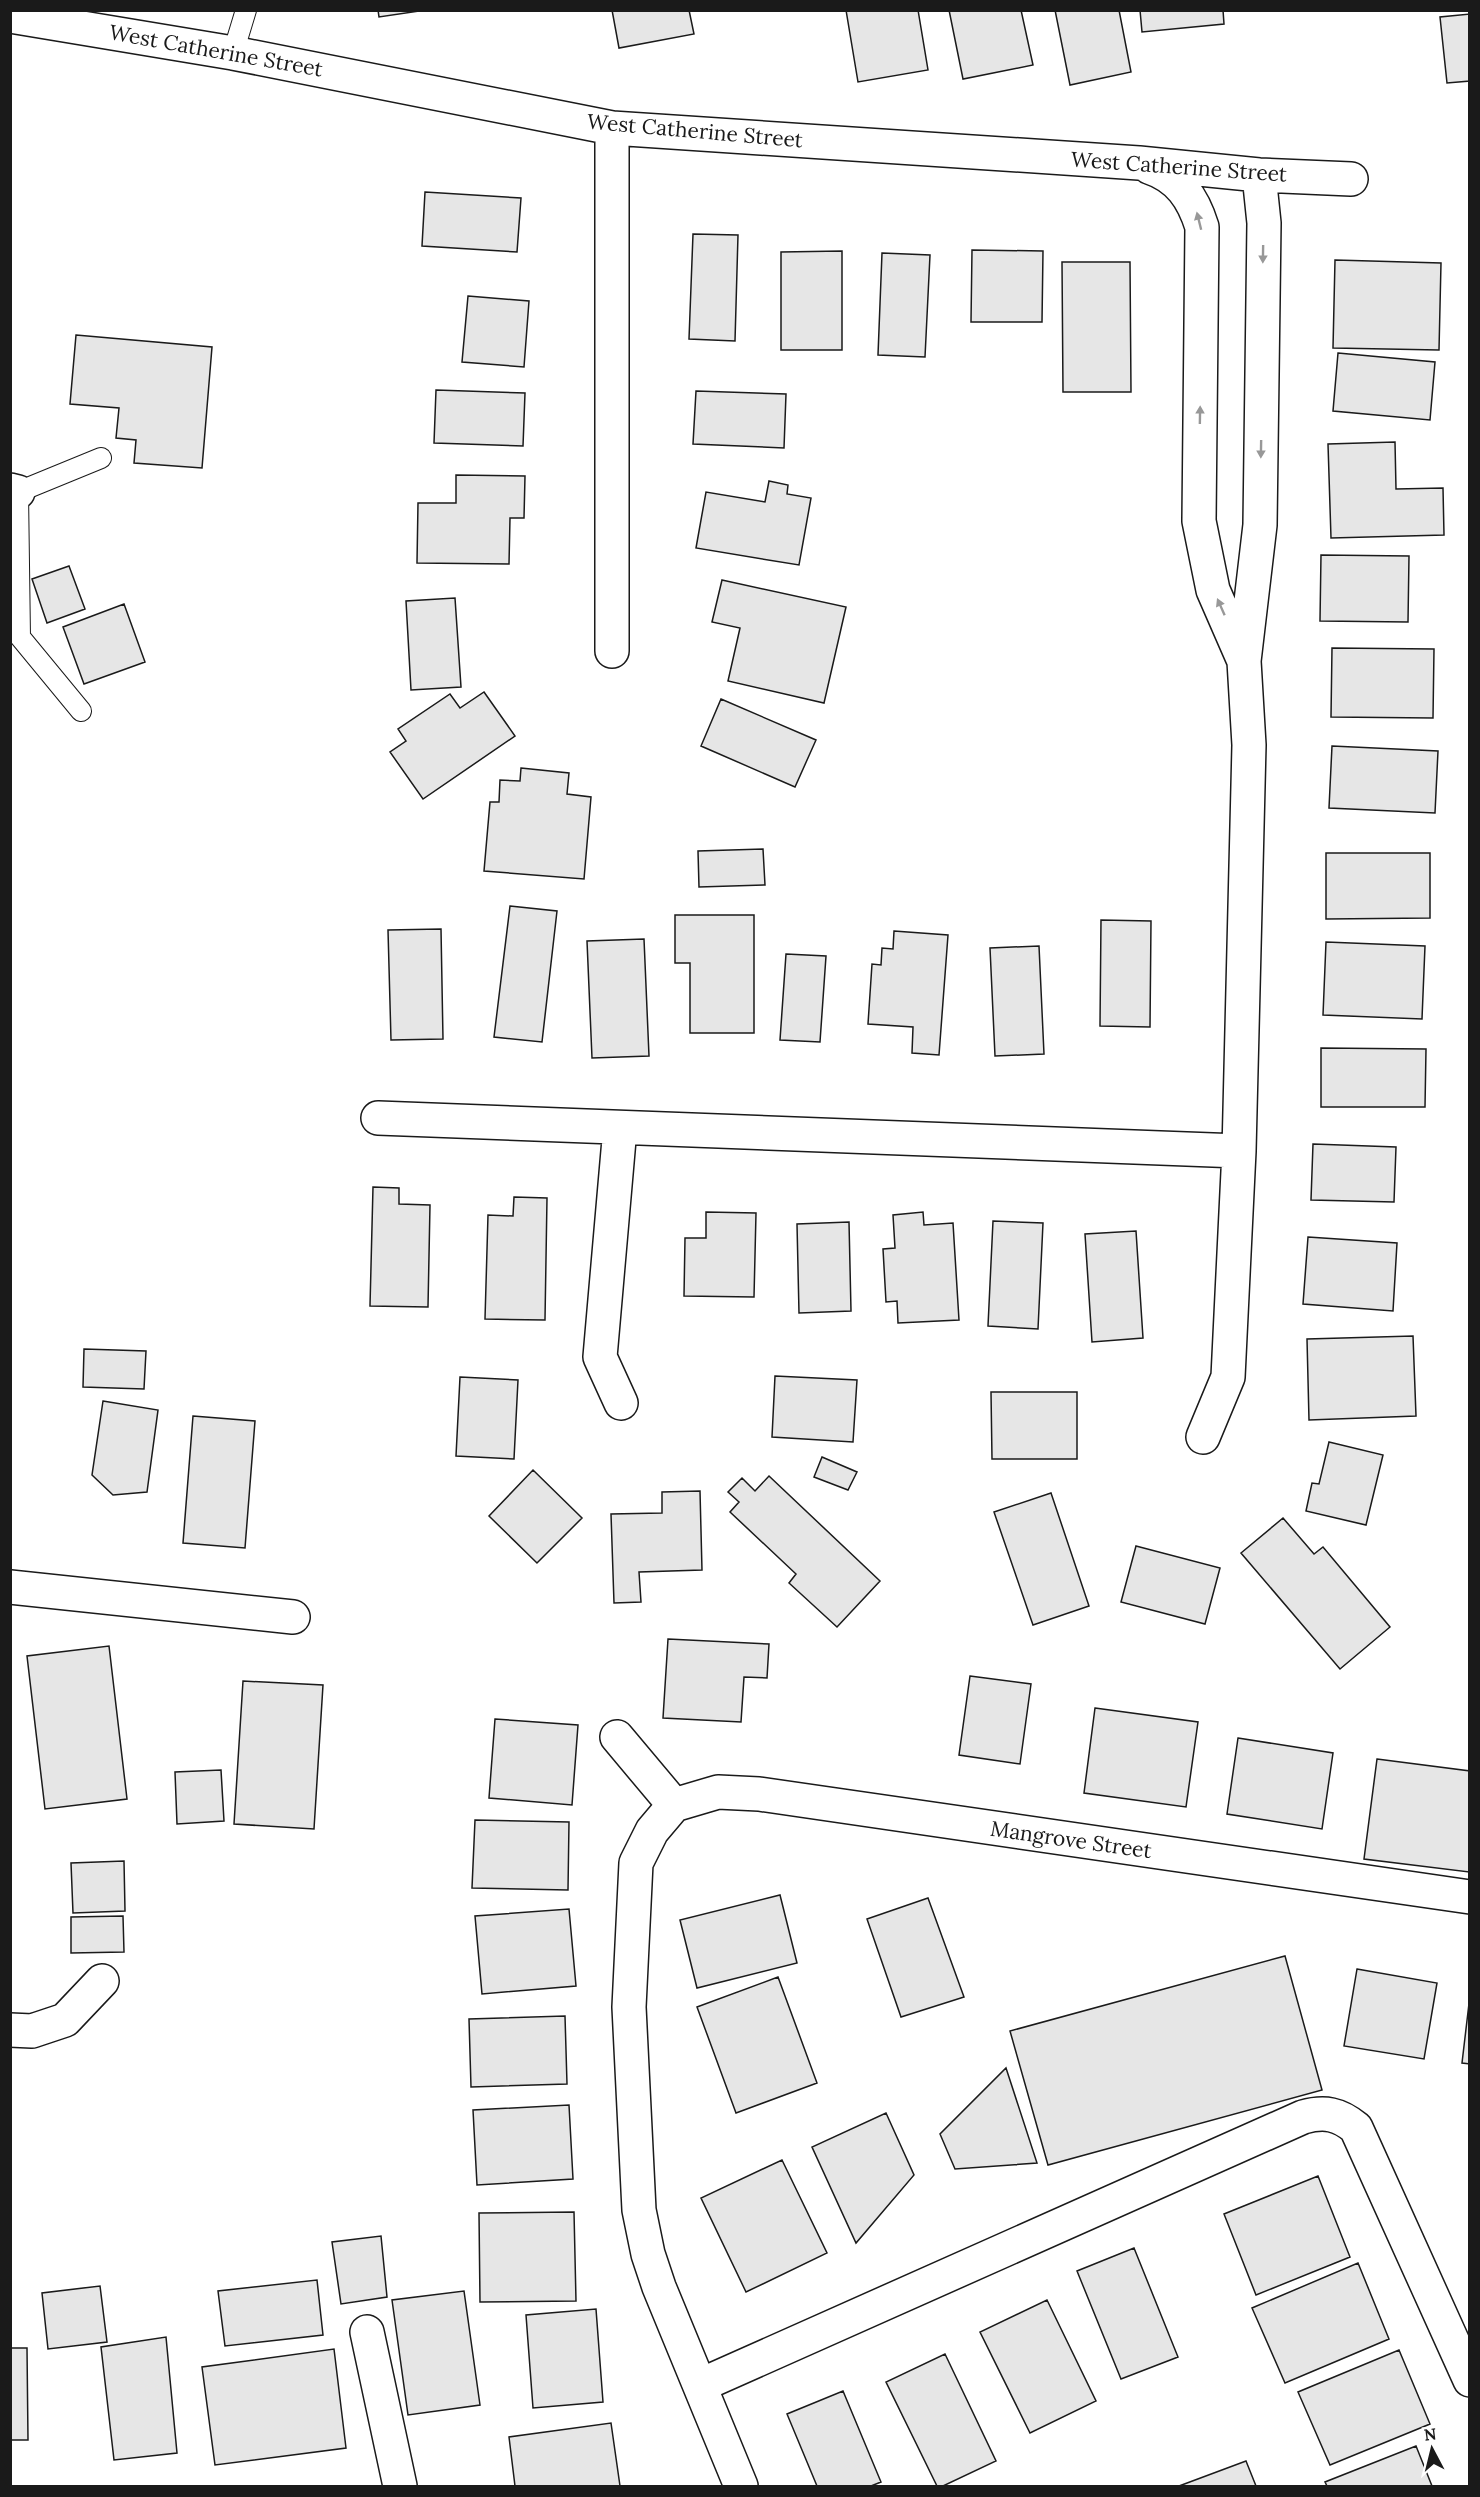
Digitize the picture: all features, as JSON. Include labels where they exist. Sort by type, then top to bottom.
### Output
[{"type":"street","name":"West Catherine Street","points":[[10,16],[233,53],[612,128],[1139,163],[1259,175],[1351,179]]},
{"type":"street","points":[[612,128],[612,651]]},
{"type":"street","points":[[1139,163],[1162,171],[1181,185],[1195,205],[1202,227],[1199,521],[1213,590],[1244,661]]},
{"type":"street","points":[[1203,1437],[1228,1377],[1239,1151],[1249,745],[1244,661],[1260,525],[1264,224],[1259,175]]},
{"type":"street","points":[[378,1118],[1239,1151]]},
{"type":"street","points":[[620,1128],[600,1357],[621,1403]]},
{"type":"street","points":[[10,1587],[293,1617]]},
{"type":"street","points":[[617,1737],[674,1805],[652,1831],[636,1863],[630,2031],[639,2210],[648,2253],[659,2287],[700,2385],[737,2485]]},
{"type":"street","name":"Mangrove Street","points":[[674,1805],[718,1792],[759,1794],[1470,1897]]},
{"type":"street","points":[[10,2031],[32,2031],[65,2020],[102,1981]]},
{"type":"street","points":[[700,2385],[1317,2113],[1338,2116],[1356,2128],[1470,2380]]},
{"type":"street","points":[[366,2332],[399,2487]]},
{"type":"lane","points":[[233,53],[246,10]]},
{"type":"lane","points":[[81,711],[20,637],[14,491],[102,458]]},
{"type":"building","points":[[378,10],[426,10],[379,17]]},
{"type":"building","points":[[612,10],[689,10],[694,34],[619,48]]},
{"type":"building","points":[[846,10],[918,10],[928,70],[858,82]]},
{"type":"building","points":[[949,10],[1021,10],[1033,65],[963,79]]},
{"type":"building","points":[[1055,10],[1119,10],[1131,72],[1070,85]]},
{"type":"building","points":[[1140,10],[1223,10],[1224,24],[1142,32]]},
{"type":"building","points":[[1470,14],[1470,81],[1447,83],[1440,17]]},
{"type":"building","points":[[425,192],[521,198],[517,252],[422,246]]},
{"type":"building","points":[[693,234],[738,235],[735,341],[689,339]]},
{"type":"building","points":[[972,250],[1043,251],[1042,322],[971,322]]},
{"type":"building","points":[[842,251],[842,350],[781,350],[781,252]]},
{"type":"building","points":[[882,253],[930,255],[925,357],[878,355]]},
{"type":"building","points":[[1335,260],[1441,263],[1439,350],[1333,348]]},
{"type":"building","points":[[1062,262],[1130,262],[1131,392],[1063,392]]},
{"type":"building","points":[[468,296],[529,301],[524,367],[462,362]]},
{"type":"building","points":[[76,335],[212,347],[202,468],[134,463],[136,440],[116,438],[119,408],[70,404]]},
{"type":"building","points":[[1338,353],[1435,362],[1430,420],[1333,411]]},
{"type":"building","points":[[436,390],[525,393],[523,446],[434,443]]},
{"type":"building","points":[[696,391],[786,394],[784,448],[693,444]]},
{"type":"building","points":[[1395,442],[1396,489],[1443,488],[1444,535],[1331,538],[1328,444]]},
{"type":"building","points":[[456,475],[525,476],[524,518],[510,518],[509,564],[417,563],[418,503],[456,503]]},
{"type":"building","points":[[769,481],[788,485],[787,494],[811,498],[799,565],[696,548],[706,492],[765,502]]},
{"type":"building","points":[[1321,555],[1409,556],[1408,622],[1320,621]]},
{"type":"building","points":[[69,566],[85,609],[47,623],[32,579]]},
{"type":"building","points":[[722,580],[846,607],[824,703],[728,681],[740,628],[712,622]]},
{"type":"building","points":[[455,598],[461,687],[411,690],[406,601]]},
{"type":"building","points":[[124,604],[145,662],[84,684],[63,627]]},
{"type":"building","points":[[1332,648],[1434,649],[1433,718],[1331,717]]},
{"type":"building","points":[[484,692],[515,736],[423,799],[390,752],[406,741],[398,729],[450,694],[460,708]]},
{"type":"building","points":[[721,699],[816,740],[795,787],[701,746]]},
{"type":"building","points":[[1332,746],[1438,751],[1435,813],[1329,808]]},
{"type":"building","points":[[521,768],[569,773],[567,794],[591,797],[584,879],[484,871],[490,802],[499,802],[500,780],[520,781]]},
{"type":"building","points":[[763,849],[765,885],[699,887],[698,851]]},
{"type":"building","points":[[1326,853],[1430,853],[1430,918],[1326,919]]},
{"type":"building","points":[[510,906],[557,911],[542,1042],[494,1037]]},
{"type":"building","points":[[675,915],[754,915],[754,1033],[690,1033],[690,963],[675,963]]},
{"type":"building","points":[[1101,920],[1151,921],[1150,1027],[1100,1026]]},
{"type":"building","points":[[441,929],[443,1039],[391,1040],[388,930]]},
{"type":"building","points":[[894,931],[948,935],[939,1055],[912,1053],[913,1027],[868,1024],[872,964],[881,965],[882,948],[893,949]]},
{"type":"building","points":[[644,939],[649,1056],[592,1058],[587,941]]},
{"type":"building","points":[[1326,942],[1425,946],[1422,1019],[1323,1015]]},
{"type":"building","points":[[1039,946],[1044,1054],[995,1056],[990,948]]},
{"type":"building","points":[[786,954],[826,956],[820,1042],[780,1040]]},
{"type":"building","points":[[1321,1048],[1426,1049],[1425,1107],[1321,1107]]},
{"type":"building","points":[[1313,1144],[1396,1147],[1394,1202],[1311,1200]]},
{"type":"building","points":[[373,1187],[399,1188],[399,1204],[430,1205],[428,1307],[370,1306]]},
{"type":"building","points":[[514,1197],[547,1198],[545,1320],[485,1319],[488,1215],[513,1216]]},
{"type":"building","points":[[706,1212],[756,1213],[754,1297],[684,1296],[685,1238],[706,1238]]},
{"type":"building","points":[[923,1212],[924,1225],[953,1223],[959,1320],[898,1323],[897,1301],[886,1302],[883,1249],[895,1248],[893,1215]]},
{"type":"building","points":[[993,1221],[1043,1223],[1038,1329],[988,1326]]},
{"type":"building","points":[[849,1222],[851,1311],[799,1313],[797,1224]]},
{"type":"building","points":[[1136,1231],[1143,1338],[1092,1342],[1085,1234]]},
{"type":"building","points":[[1308,1237],[1397,1243],[1393,1311],[1303,1304]]},
{"type":"building","points":[[1413,1336],[1416,1416],[1309,1420],[1307,1339]]},
{"type":"building","points":[[84,1349],[146,1351],[144,1389],[83,1387]]},
{"type":"building","points":[[775,1376],[857,1380],[853,1442],[772,1437]]},
{"type":"building","points":[[460,1377],[518,1380],[514,1459],[456,1456]]},
{"type":"building","points":[[991,1392],[1077,1392],[1077,1459],[992,1459]]},
{"type":"building","points":[[103,1401],[158,1410],[147,1492],[113,1495],[92,1475]]},
{"type":"building","points":[[193,1416],[255,1421],[245,1548],[183,1543]]},
{"type":"building","points":[[1329,1442],[1383,1455],[1366,1525],[1306,1511],[1312,1483],[1319,1484]]},
{"type":"building","points":[[822,1457],[857,1472],[848,1490],[814,1477]]},
{"type":"building","points":[[533,1470],[582,1518],[537,1563],[489,1516]]},
{"type":"building","points":[[769,1476],[880,1581],[837,1627],[789,1583],[796,1574],[730,1512],[739,1502],[728,1492],[742,1478],[755,1491]]},
{"type":"building","points":[[700,1491],[702,1570],[639,1572],[641,1602],[614,1603],[611,1514],[662,1513],[662,1492]]},
{"type":"building","points":[[1051,1493],[1089,1606],[1033,1625],[994,1512]]},
{"type":"building","points":[[1283,1518],[1314,1554],[1323,1547],[1390,1627],[1340,1669],[1241,1553]]},
{"type":"building","points":[[1136,1546],[1220,1568],[1205,1624],[1121,1602]]},
{"type":"building","points":[[668,1639],[769,1644],[767,1678],[744,1677],[741,1722],[663,1718]]},
{"type":"building","points":[[109,1646],[127,1799],[45,1809],[27,1656]]},
{"type":"building","points":[[970,1676],[1031,1684],[1020,1764],[959,1755]]},
{"type":"building","points":[[243,1681],[323,1685],[314,1829],[234,1824]]},
{"type":"building","points":[[1095,1708],[1198,1722],[1186,1807],[1084,1793]]},
{"type":"building","points":[[495,1719],[578,1725],[572,1805],[489,1798]]},
{"type":"building","points":[[1238,1738],[1333,1753],[1322,1829],[1227,1814]]},
{"type":"building","points":[[1377,1759],[1470,1771],[1469,1872],[1364,1859]]},
{"type":"building","points":[[221,1770],[224,1821],[177,1824],[175,1772]]},
{"type":"building","points":[[475,1820],[569,1822],[568,1890],[472,1888]]},
{"type":"building","points":[[124,1861],[125,1911],[73,1913],[71,1863]]},
{"type":"building","points":[[780,1895],[797,1963],[697,1988],[680,1920]]},
{"type":"building","points":[[928,1898],[964,1997],[901,2017],[867,1919]]},
{"type":"building","points":[[569,1909],[576,1986],[482,1994],[475,1916]]},
{"type":"building","points":[[123,1916],[124,1952],[71,1953],[71,1917]]},
{"type":"building","points":[[1285,1956],[1322,2090],[1048,2165],[1010,2031]]},
{"type":"building","points":[[1357,1969],[1437,1983],[1424,2059],[1344,2046]]},
{"type":"building","points":[[778,1977],[817,2083],[736,2113],[697,2007]]},
{"type":"building","points":[[1470,1995],[1470,2064],[1462,2063]]},
{"type":"building","points":[[565,2016],[567,2084],[471,2087],[469,2019]]},
{"type":"building","points":[[1006,2068],[1037,2163],[955,2169],[940,2134]]},
{"type":"building","points":[[569,2105],[573,2179],[477,2185],[473,2110]]},
{"type":"building","points":[[886,2113],[914,2175],[856,2243],[812,2147]]},
{"type":"building","points":[[782,2160],[827,2253],[746,2292],[701,2198]]},
{"type":"building","points":[[1318,2176],[1350,2257],[1256,2295],[1224,2214]]},
{"type":"building","points":[[574,2212],[576,2301],[480,2302],[479,2213]]},
{"type":"building","points":[[381,2236],[387,2297],[341,2304],[332,2242]]},
{"type":"building","points":[[1134,2248],[1178,2357],[1121,2379],[1077,2271]]},
{"type":"building","points":[[1358,2263],[1389,2339],[1285,2383],[1252,2308]]},
{"type":"building","points":[[317,2280],[323,2335],[225,2346],[218,2291]]},
{"type":"building","points":[[100,2286],[107,2342],[48,2349],[42,2293]]},
{"type":"building","points":[[464,2291],[480,2405],[408,2415],[392,2300]]},
{"type":"building","points":[[1047,2300],[1096,2401],[1030,2433],[980,2332]]},
{"type":"building","points":[[596,2309],[603,2402],[533,2408],[526,2315]]},
{"type":"building","points":[[166,2337],[177,2453],[114,2460],[101,2347]]},
{"type":"building","points":[[10,2348],[27,2348],[28,2440],[10,2440]]},
{"type":"building","points":[[334,2349],[346,2448],[215,2465],[202,2367]]},
{"type":"building","points":[[1399,2350],[1430,2424],[1330,2465],[1298,2392]]},
{"type":"building","points":[[945,2354],[996,2461],[943,2486],[937,2486],[886,2382]]},
{"type":"building","points":[[843,2391],[881,2482],[871,2486],[817,2486],[787,2414]]},
{"type":"building","points":[[611,2423],[620,2486],[515,2486],[509,2437]]},
{"type":"building","points":[[1416,2446],[1432,2486],[1327,2486],[1325,2482]]},
{"type":"building","points":[[1246,2461],[1256,2486],[1179,2486]]}]
